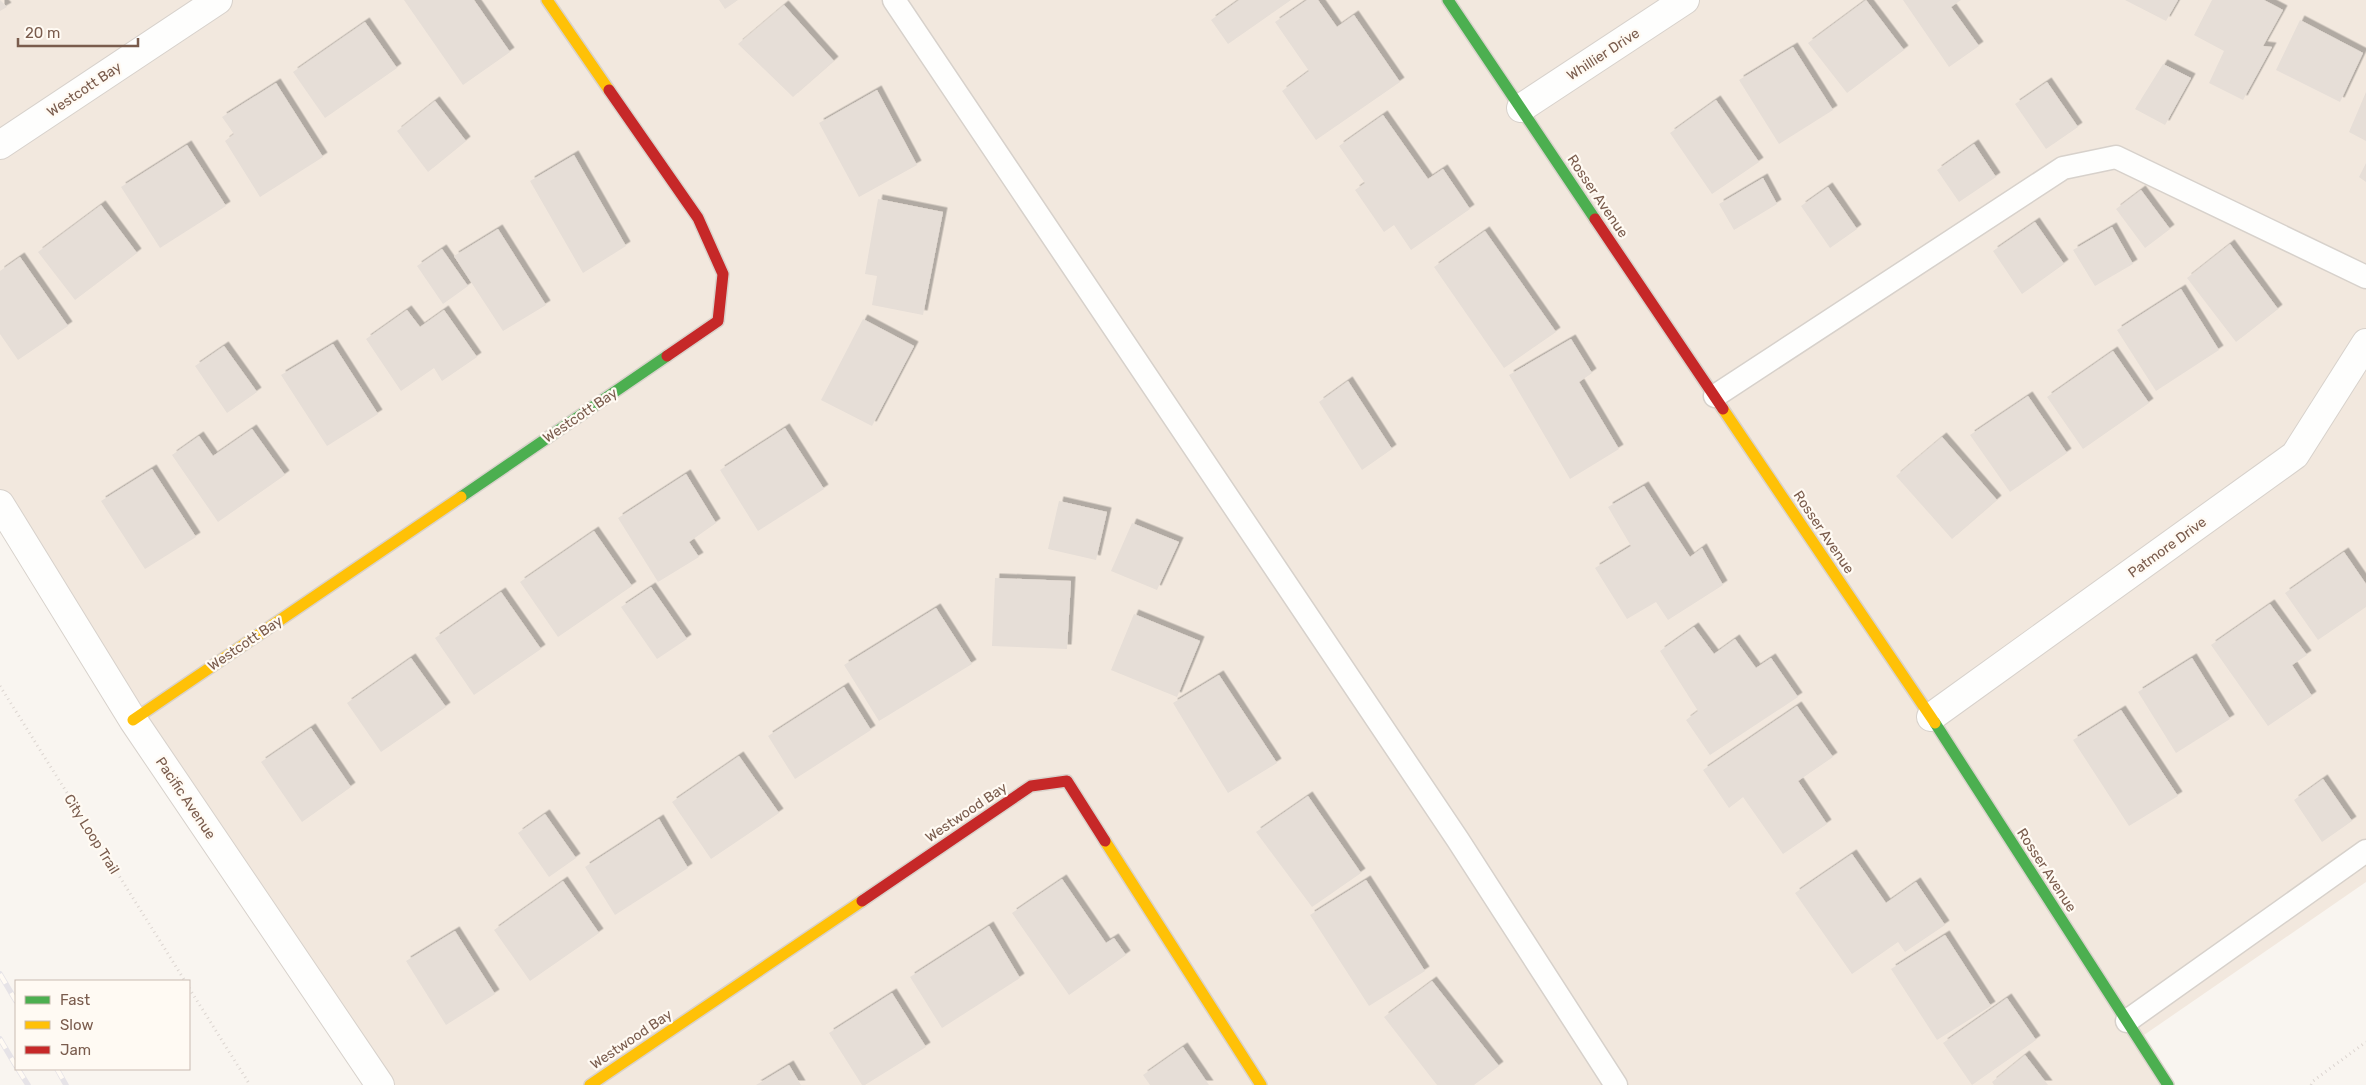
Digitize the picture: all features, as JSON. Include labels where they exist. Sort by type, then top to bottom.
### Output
[{"type":"street","name":"Westcott Bay","points":[[0,144],[218,0]]},
{"type":"street","name":"Westcott Bay","points":[[133,720],[718,321],[723,274],[698,218],[547,0]]},
{"type":"street","name":"Rosser Avenue","points":[[1448,0],[1931,717],[2168,1085]]},
{"type":"street","name":"Whillier Drive","points":[[1521,108],[1685,0]]},
{"type":"street","name":"Patmore Drive","points":[[1931,717],[2295,455],[2366,343]]},
{"type":"street","name":"Pacific Avenue","points":[[0,504],[133,720],[380,1085]]},
{"type":"street","name":"Westwood Bay","points":[[590,1085],[1031,786],[1067,781],[1261,1085]]},
{"type":"lane","points":[[894,0],[1458,840],[1616,1085]]},
{"type":"lane","points":[[1715,396],[2064,168],[2116,157],[2366,277]]},
{"type":"lane","points":[[2127,1021],[2366,851]]},
{"type":"path","name":"City Loop Trail","points":[[0,686],[184,980]]},
{"type":"path","points":[[190,990],[250,1085]]},
{"type":"path","points":[[2311,1085],[2313,1081],[2366,1042]]},
{"type":"shaded area","points":[[0,0],[2366,0],[2366,882],[2144,1035],[2174,1085],[379,1085],[0,507]]},
{"type":"building","points":[[0,0],[7,7],[0,11]]},
{"type":"building","points":[[404,0],[474,0],[510,52],[463,85]]},
{"type":"building","points":[[719,0],[738,0],[725,9]]},
{"type":"building","points":[[1239,0],[1291,0],[1228,44],[1211,20]]},
{"type":"building","points":[[1307,0],[1318,0],[1337,27],[1354,15],[1400,82],[1316,140],[1282,91],[1309,71],[1275,22]]},
{"type":"building","points":[[1866,0],[1904,50],[1847,93],[1808,43]]},
{"type":"building","points":[[1903,0],[1961,0],[1951,7],[1979,46],[1949,67]]},
{"type":"building","points":[[2125,0],[2178,0],[2166,21]]},
{"type":"building","points":[[2212,0],[2264,0],[2283,10],[2263,46],[2272,47],[2243,100],[2209,83],[2224,51],[2194,35]]},
{"type":"building","points":[[784,5],[834,61],[793,97],[738,44]]},
{"type":"building","points":[[2300,20],[2363,53],[2340,102],[2276,70]]},
{"type":"building","points":[[365,22],[397,68],[325,118],[293,72]]},
{"type":"building","points":[[1793,47],[1833,110],[1779,144],[1739,80]]},
{"type":"building","points":[[2163,64],[2191,78],[2165,125],[2135,109]]},
{"type":"building","points":[[2047,82],[2078,127],[2046,149],[2015,104]]},
{"type":"building","points":[[276,83],[323,157],[260,197],[225,141],[234,134],[222,117]]},
{"type":"building","points":[[877,90],[917,165],[859,197],[819,123]]},
{"type":"building","points":[[2366,92],[2366,141],[2349,132]]},
{"type":"building","points":[[1716,100],[1759,162],[1712,194],[1670,133]]},
{"type":"building","points":[[435,101],[466,141],[428,172],[397,131]]},
{"type":"building","points":[[1383,115],[1428,179],[1443,169],[1470,209],[1411,250],[1394,225],[1384,232],[1355,190],[1365,183],[1339,146]]},
{"type":"building","points":[[1974,144],[1996,177],[1959,202],[1937,170]]},
{"type":"building","points":[[187,145],[226,206],[160,248],[121,187]]},
{"type":"building","points":[[574,155],[626,246],[583,273],[530,181]]},
{"type":"building","points":[[2366,163],[2366,182],[2359,177]]},
{"type":"building","points":[[1763,178],[1777,204],[1734,230],[1719,204]]},
{"type":"building","points":[[1828,187],[1857,229],[1830,248],[1801,206]]},
{"type":"building","points":[[2141,190],[2170,229],[2145,248],[2116,209]]},
{"type":"building","points":[[878,199],[943,212],[923,315],[872,305],[877,276],[865,274]]},
{"type":"building","points":[[101,205],[137,253],[75,300],[38,252]]},
{"type":"building","points":[[2035,222],[2064,264],[2022,294],[1993,251]]},
{"type":"building","points":[[2112,227],[2133,264],[2095,286],[2073,250]]},
{"type":"building","points":[[498,229],[546,305],[503,331],[454,256]]},
{"type":"building","points":[[1485,231],[1556,332],[1504,368],[1434,267]]},
{"type":"building","points":[[2230,244],[2278,309],[2236,342],[2187,278]]},
{"type":"building","points":[[442,249],[468,286],[443,304],[417,266]]},
{"type":"building","points":[[20,257],[68,326],[18,360],[0,334],[0,271]]},
{"type":"building","points":[[2181,289],[2219,350],[2156,391],[2117,330]]},
{"type":"building","points":[[407,310],[420,327],[444,310],[477,357],[442,381],[434,368],[401,391],[366,339]]},
{"type":"building","points":[[863,319],[914,346],[872,426],[821,400]]},
{"type":"building","points":[[1571,339],[1592,373],[1579,382],[1619,449],[1570,479],[1509,375]]},
{"type":"building","points":[[333,344],[378,414],[327,446],[281,375]]},
{"type":"building","points":[[224,346],[257,392],[227,413],[195,366]]},
{"type":"building","points":[[2113,351],[2149,403],[2083,449],[2047,397]]},
{"type":"building","points":[[1348,381],[1392,449],[1362,470],[1319,402]]},
{"type":"building","points":[[2028,396],[2067,453],[2010,492],[1970,435]]},
{"type":"building","points":[[785,428],[824,489],[758,531],[720,470]]},
{"type":"building","points":[[252,429],[285,475],[218,522],[172,455],[199,436],[213,456]]},
{"type":"building","points":[[1942,437],[1997,500],[1952,539],[1896,476]]},
{"type":"building","points":[[152,469],[196,537],[145,569],[101,501]]},
{"type":"building","points":[[686,474],[716,523],[689,542],[699,557],[658,582],[618,518]]},
{"type":"building","points":[[1644,486],[1690,557],[1702,548],[1723,585],[1668,620],[1656,602],[1627,619],[1595,568],[1631,546],[1608,507]]},
{"type":"building","points":[[1059,501],[1107,512],[1096,560],[1048,549]]},
{"type":"building","points":[[1132,523],[1179,542],[1157,590],[1111,571]]},
{"type":"building","points":[[594,531],[632,586],[558,637],[520,582]]},
{"type":"building","points":[[2344,552],[2366,584],[2366,607],[2318,640],[2285,593]]},
{"type":"building","points":[[995,578],[1071,581],[1067,649],[992,646]]},
{"type":"building","points":[[651,587],[687,639],[657,659],[621,607]]},
{"type":"building","points":[[501,592],[541,649],[474,695],[435,638]]},
{"type":"building","points":[[2270,604],[2307,655],[2292,665],[2312,696],[2268,726],[2211,645]]},
{"type":"building","points":[[936,608],[972,664],[879,721],[844,665]]},
{"type":"building","points":[[1134,614],[1200,641],[1177,697],[1111,670]]},
{"type":"building","points":[[1694,627],[1714,654],[1735,639],[1756,668],[1771,658],[1798,697],[1710,755],[1686,720],[1698,711],[1660,651]]},
{"type":"building","points":[[411,658],[446,707],[381,752],[347,703]]},
{"type":"building","points":[[2192,658],[2230,719],[2176,753],[2138,692]]},
{"type":"building","points":[[1219,675],[1277,763],[1228,793],[1173,703]]},
{"type":"building","points":[[844,687],[871,730],[795,779],[768,736]]},
{"type":"building","points":[[1797,706],[1833,757],[1798,781],[1827,824],[1783,854],[1743,797],[1729,808],[1703,770]]},
{"type":"building","points":[[2121,710],[2178,796],[2129,826],[2073,740]]},
{"type":"building","points":[[311,728],[351,787],[302,822],[261,762]]},
{"type":"building","points":[[739,756],[779,813],[711,859],[672,802]]},
{"type":"building","points":[[2323,779],[2352,821],[2322,842],[2294,800]]},
{"type":"building","points":[[1308,796],[1361,873],[1312,907],[1256,832]]},
{"type":"building","points":[[545,814],[576,858],[549,877],[518,833]]},
{"type":"building","points":[[659,819],[688,868],[615,915],[585,867]]},
{"type":"building","points":[[1852,854],[1886,903],[1916,882],[1945,925],[1905,952],[1898,942],[1852,974],[1795,893]]},
{"type":"building","points":[[1062,879],[1106,943],[1114,938],[1126,955],[1069,995],[1012,913]]},
{"type":"building","points":[[1366,880],[1425,971],[1369,1006],[1310,915]]},
{"type":"building","points":[[563,881],[599,933],[530,981],[494,930]]},
{"type":"building","points":[[989,926],[1020,978],[942,1028],[910,977]]},
{"type":"building","points":[[455,931],[495,994],[446,1025],[406,961]]},
{"type":"building","points":[[1945,935],[1991,1006],[1937,1040],[1891,969]]},
{"type":"building","points":[[1432,981],[1499,1066],[1474,1085],[1437,1085],[1384,1017]]},
{"type":"building","points":[[892,993],[926,1047],[865,1085],[862,1085],[829,1033]]},
{"type":"building","points":[[2007,998],[2036,1040],[1972,1085],[1943,1043]]},
{"type":"building","points":[[1183,1047],[1209,1085],[1150,1085],[1143,1075]]},
{"type":"building","points":[[2025,1055],[2048,1085],[1994,1085],[1992,1082]]},
{"type":"building","points":[[789,1065],[801,1085],[756,1085]]},
{"type":"railway","points":[[0,974],[15,999]]},
{"type":"railway","points":[[0,1039],[15,1064]]},
{"type":"railway","points":[[19,1070],[28,1085]]},
{"type":"railway","points":[[58,1070],[66,1085]]},
{"type":"traffic: fast","points":[[1448,0],[1595,219]]},
{"type":"traffic: fast","points":[[461,497],[667,356]]},
{"type":"traffic: fast","points":[[1935,723],[2168,1085]]},
{"type":"traffic: slow","points":[[547,0],[609,90]]},
{"type":"traffic: slow","points":[[1723,409],[1935,723]]},
{"type":"traffic: slow","points":[[133,720],[461,497]]},
{"type":"traffic: slow","points":[[1105,841],[1261,1085]]},
{"type":"traffic: slow","points":[[590,1085],[862,901]]},
{"type":"traffic: jam","points":[[609,90],[698,218],[723,274],[718,321],[667,356]]},
{"type":"traffic: jam","points":[[1595,219],[1723,409]]},
{"type":"traffic: jam","points":[[862,901],[1031,786],[1067,781],[1105,841]]}]
